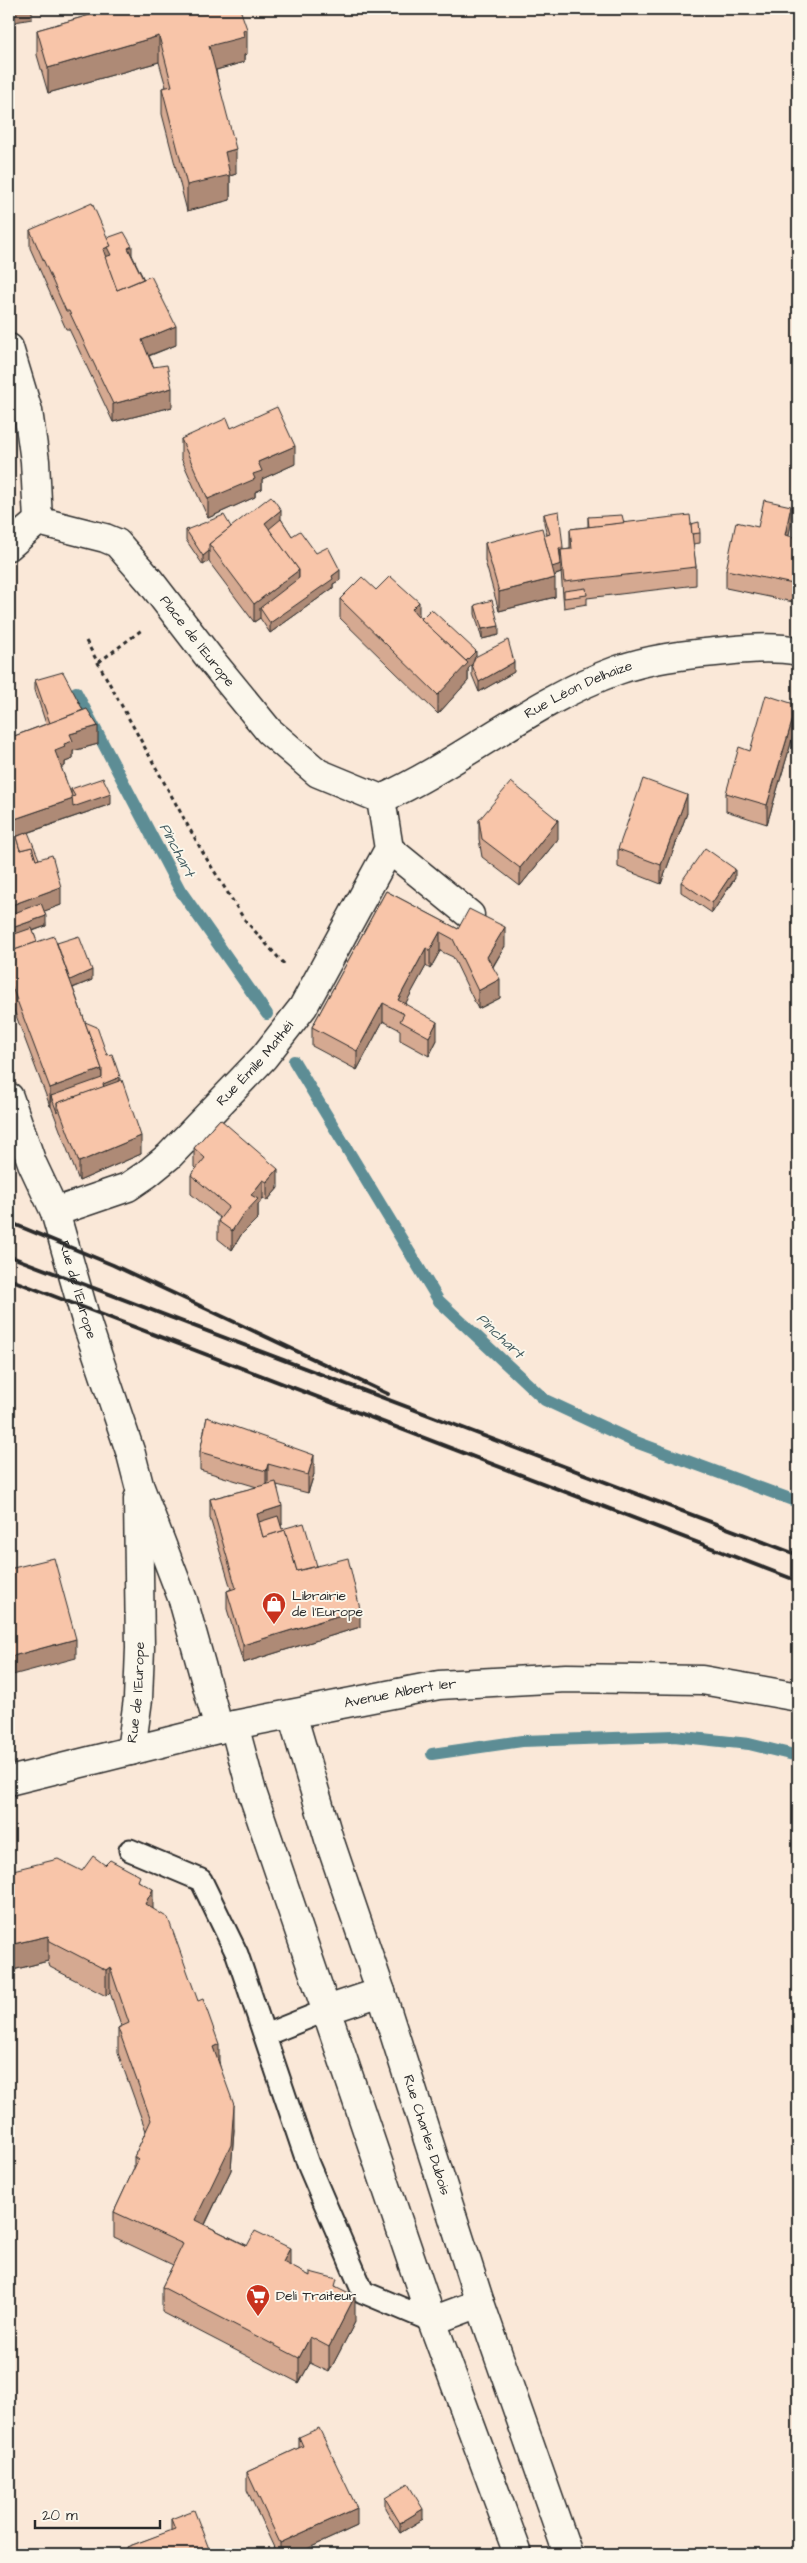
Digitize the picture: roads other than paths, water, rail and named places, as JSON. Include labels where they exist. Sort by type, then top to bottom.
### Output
[{"type":"street","points":[[9,348],[28,411],[35,461],[38,521],[9,546]]},
{"type":"street","name":"Place de l'Europe","points":[[38,521],[105,538],[117,543],[150,581],[170,609],[270,731],[318,773],[381,799]]},
{"type":"street","name":"Rue Léon Delhaize","points":[[381,799],[419,782],[560,696],[618,670],[684,655],[761,649],[798,651]]},
{"type":"street","points":[[381,799],[389,849],[470,914]]},
{"type":"street","name":"Rue Émile Mathéi","points":[[55,1212],[128,1187],[169,1156],[264,1057],[303,1007],[389,849]]},
{"type":"street","name":"Rue de l'Europe","points":[[9,1097],[32,1163],[55,1212],[88,1327],[131,1454],[139,1485],[173,1546],[227,1727]]},
{"type":"street","name":"Rue de l'Europe","points":[[131,1751],[138,1699],[140,1657],[137,1538],[139,1485]]},
{"type":"street","name":"Avenue Albert 1er","points":[[9,1781],[227,1727],[439,1685],[566,1678],[702,1680],[798,1697]]},
{"type":"street","name":"Rue Charles Dubois","points":[[292,1714],[329,1839],[381,1992],[480,2303],[568,2554]]},
{"type":"street","points":[[227,1727],[248,1781],[432,2321],[518,2554]]},
{"type":"street","points":[[327,2010],[381,1992]]},
{"type":"street","points":[[432,2321],[480,2303]]},
{"type":"lane","points":[[130,1850],[201,1880],[237,1954],[308,2164],[363,2292],[432,2321]]},
{"type":"lane","points":[[264,2035],[327,2010]]},
{"type":"waterway","name":"Pinchart","points":[[76,692],[180,890],[267,1014]]},
{"type":"waterway","name":"Pinchart","points":[[294,1061],[439,1301],[545,1400],[633,1441],[798,1502]]},
{"type":"waterway","points":[[432,1754],[522,1741],[674,1736],[749,1744],[798,1756]]},
{"type":"railway","points":[[9,1222],[113,1265],[388,1394]]},
{"type":"railway","points":[[9,1256],[798,1555]]},
{"type":"railway","points":[[9,1279],[798,1581]]},
{"type":"place","name":"Librairie de l'Europe","points":[[274,1625]]},
{"type":"place","name":"Deli Traiteur","points":[[258,2317]]}]
